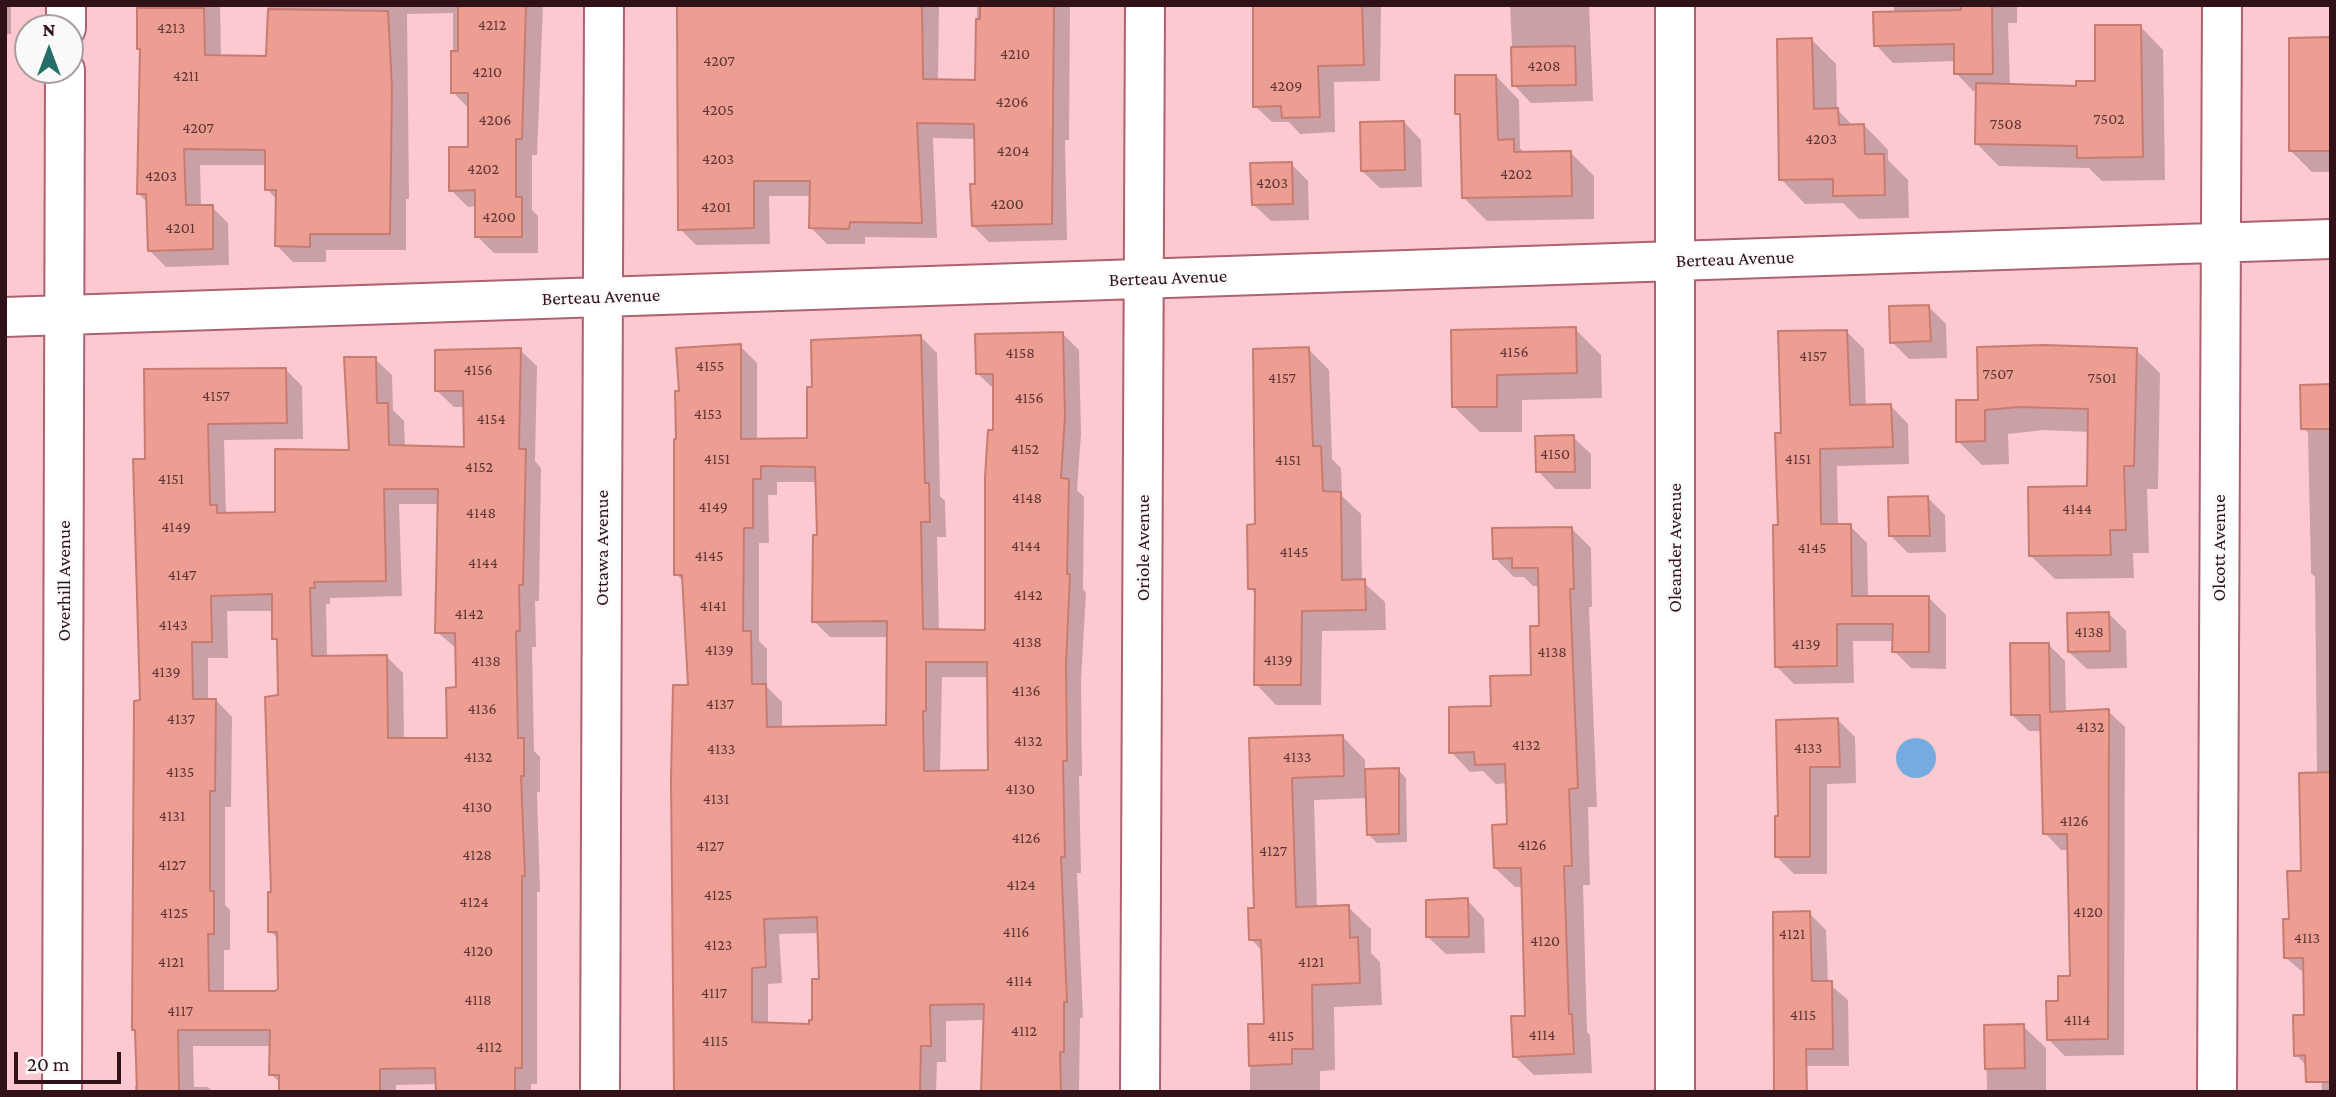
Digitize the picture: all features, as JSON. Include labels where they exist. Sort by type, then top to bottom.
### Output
[{"type":"street","name":"Ottawa Avenue","points":[[600,1092],[604,5]]},
{"type":"street","name":"Oriole Avenue","points":[[1140,1092],[1145,5]]},
{"type":"street","name":"Oleander Avenue","points":[[1675,5],[1675,1092]]},
{"type":"street","name":"Olcott Avenue","points":[[2217,1092],[2222,5]]},
{"type":"street","name":"Overhill Avenue","points":[[62,1092],[65,84]]},
{"type":"street","name":"Berteau Avenue","points":[[5,317],[2331,239]]},
{"type":"water","points":[[1916,738],[1930,744],[1936,758],[1930,772],[1916,778],[1902,772],[1896,758],[1902,744]]},
{"type":"building","points":[[458,5],[526,5],[522,139],[516,139],[516,197],[522,197],[522,237],[475,237],[475,190],[449,191],[449,147],[468,147],[468,93],[451,93],[451,51],[458,51]]},
{"type":"building","points":[[677,5],[922,5],[923,79],[975,80],[976,19],[980,19],[980,5],[1054,5],[1052,224],[972,226],[970,184],[975,184],[974,124],[917,123],[922,223],[850,222],[849,229],[809,228],[810,181],[754,181],[754,228],[678,230]]},
{"type":"building","points":[[1253,5],[1362,5],[1364,65],[1318,66],[1320,117],[1282,118],[1281,106],[1253,107]]},
{"type":"building","points":[[1961,5],[1992,5],[1993,74],[1954,74],[1954,44],[1874,46],[1873,12],[1961,10]]},
{"type":"building","points":[[137,8],[204,8],[205,55],[266,56],[268,9],[388,11],[392,88],[390,234],[310,234],[310,247],[275,246],[276,190],[265,190],[265,150],[184,149],[186,205],[213,205],[213,249],[148,251],[146,194],[137,194],[140,49],[137,49]]},
{"type":"building","points":[[2095,25],[2141,25],[2143,157],[2077,158],[2077,146],[1975,144],[1976,83],[2076,86],[2076,81],[2095,81]]},
{"type":"building","points":[[2331,37],[2331,151],[2289,151],[2289,38]]},
{"type":"building","points":[[1812,38],[1814,109],[1838,108],[1839,125],[1864,124],[1865,154],[1884,154],[1885,195],[1833,196],[1833,179],[1779,180],[1777,39]]},
{"type":"building","points":[[1575,46],[1576,85],[1512,86],[1511,47]]},
{"type":"building","points":[[1455,75],[1496,75],[1498,140],[1514,139],[1514,152],[1571,151],[1572,196],[1462,198],[1460,114],[1455,114]]},
{"type":"building","points":[[1404,121],[1405,170],[1361,171],[1360,122]]},
{"type":"building","points":[[1292,162],[1293,204],[1252,205],[1250,163]]},
{"type":"building","points":[[1929,305],[1931,341],[1890,343],[1889,306]]},
{"type":"building","points":[[1576,327],[1577,373],[1497,375],[1497,407],[1452,407],[1451,330]]},
{"type":"building","points":[[1847,330],[1850,405],[1891,404],[1893,447],[1820,449],[1821,524],[1851,524],[1852,596],[1929,596],[1929,652],[1892,652],[1893,624],[1837,624],[1837,666],[1775,667],[1773,525],[1778,525],[1775,433],[1781,433],[1778,331]]},
{"type":"building","points":[[1063,332],[1065,416],[1061,478],[1069,479],[1067,574],[1070,574],[1066,663],[1067,761],[1063,761],[1065,857],[1061,857],[1067,1002],[1064,1002],[1064,1052],[1060,1052],[1061,1092],[981,1092],[984,1004],[930,1005],[931,1046],[921,1046],[920,1092],[674,1092],[671,779],[673,685],[688,685],[682,575],[674,575],[675,391],[679,391],[676,348],[741,344],[741,439],[807,438],[807,387],[812,387],[811,340],[921,335],[925,483],[929,483],[930,522],[921,522],[923,629],[985,630],[985,477],[988,430],[993,430],[993,374],[976,374],[975,334]],"holes":[[[761,466],[815,467],[817,535],[813,535],[812,622],[887,621],[886,725],[767,727],[766,684],[752,684],[751,631],[743,631],[744,528],[753,528],[753,479],[761,479]],[[926,662],[987,662],[988,770],[924,771],[923,711],[926,711]],[[817,917],[819,979],[812,979],[812,1020],[809,1020],[809,1024],[752,1022],[752,968],[766,967],[764,919]]]},
{"type":"building","points":[[2044,345],[2137,348],[2134,466],[2124,466],[2126,530],[2110,530],[2111,555],[2029,556],[2028,487],[2087,486],[2088,409],[2019,407],[1985,410],[1985,441],[1956,442],[1956,400],[1978,400],[1977,347]]},
{"type":"building","points":[[1309,347],[1313,446],[1321,446],[1323,491],[1341,492],[1342,580],[1365,579],[1366,610],[1302,611],[1301,685],[1254,685],[1255,589],[1248,589],[1247,525],[1255,524],[1253,349]]},
{"type":"building","points":[[521,348],[519,449],[526,449],[523,585],[519,585],[520,631],[516,631],[518,738],[524,738],[524,776],[521,776],[525,876],[522,876],[522,1068],[515,1068],[515,1092],[436,1092],[435,1068],[380,1069],[380,1092],[279,1092],[279,1075],[269,1075],[270,1030],[178,1030],[179,1092],[137,1092],[135,1030],[132,1030],[134,701],[140,700],[133,459],[145,459],[144,369],[286,368],[287,423],[208,424],[210,505],[217,505],[217,513],[275,512],[275,449],[349,450],[344,357],[376,357],[377,403],[388,403],[389,445],[464,447],[463,391],[435,391],[435,350]],"holes":[[[384,489],[438,489],[435,633],[455,633],[456,687],[446,688],[447,738],[388,738],[387,655],[312,656],[310,588],[315,588],[314,582],[386,581]],[[272,594],[272,639],[277,639],[278,695],[265,697],[271,892],[268,892],[268,932],[277,932],[278,989],[209,991],[208,934],[214,934],[214,891],[210,891],[210,791],[215,791],[216,699],[193,699],[192,642],[212,642],[211,596]]]},
{"type":"building","points":[[2331,384],[2331,429],[2301,429],[2300,385]]},
{"type":"building","points":[[1574,435],[1575,472],[1536,472],[1535,436]]},
{"type":"building","points":[[1928,496],[1930,536],[1889,536],[1888,497]]},
{"type":"building","points":[[1572,527],[1574,589],[1570,589],[1578,788],[1569,789],[1572,866],[1564,866],[1569,1014],[1572,1014],[1574,1054],[1513,1057],[1511,1016],[1525,1016],[1521,868],[1494,868],[1492,825],[1507,824],[1505,764],[1475,765],[1474,752],[1449,753],[1449,707],[1491,706],[1490,676],[1531,675],[1530,626],[1539,626],[1538,568],[1512,568],[1512,558],[1493,559],[1492,528]]},
{"type":"building","points":[[2109,612],[2110,651],[2068,652],[2067,613]]},
{"type":"building","points":[[2010,643],[2049,643],[2050,712],[2109,709],[2108,1039],[2047,1040],[2046,1001],[2058,1001],[2058,976],[2070,976],[2067,834],[2043,834],[2040,715],[2011,715]]},
{"type":"building","points":[[1838,718],[1840,767],[1810,767],[1810,857],[1775,857],[1775,816],[1778,816],[1776,720]]},
{"type":"building","points":[[1343,735],[1344,776],[1292,778],[1296,907],[1349,905],[1350,938],[1358,937],[1360,983],[1312,985],[1313,1049],[1292,1049],[1292,1064],[1249,1066],[1248,1024],[1264,1024],[1261,940],[1249,940],[1248,908],[1254,908],[1249,738]]},
{"type":"building","points":[[1399,768],[1399,834],[1367,835],[1365,769]]},
{"type":"building","points":[[2331,772],[2331,1082],[2306,1082],[2305,1055],[2294,1056],[2293,1015],[2304,1015],[2303,958],[2284,958],[2283,919],[2289,919],[2287,871],[2301,871],[2299,773]]},
{"type":"building","points":[[1468,898],[1469,937],[1426,937],[1426,900]]},
{"type":"building","points":[[1810,911],[1812,981],[1832,981],[1833,1049],[1806,1049],[1807,1092],[1774,1092],[1773,912]]},
{"type":"building","points":[[2024,1024],[2025,1068],[1985,1069],[1984,1025]]}]
